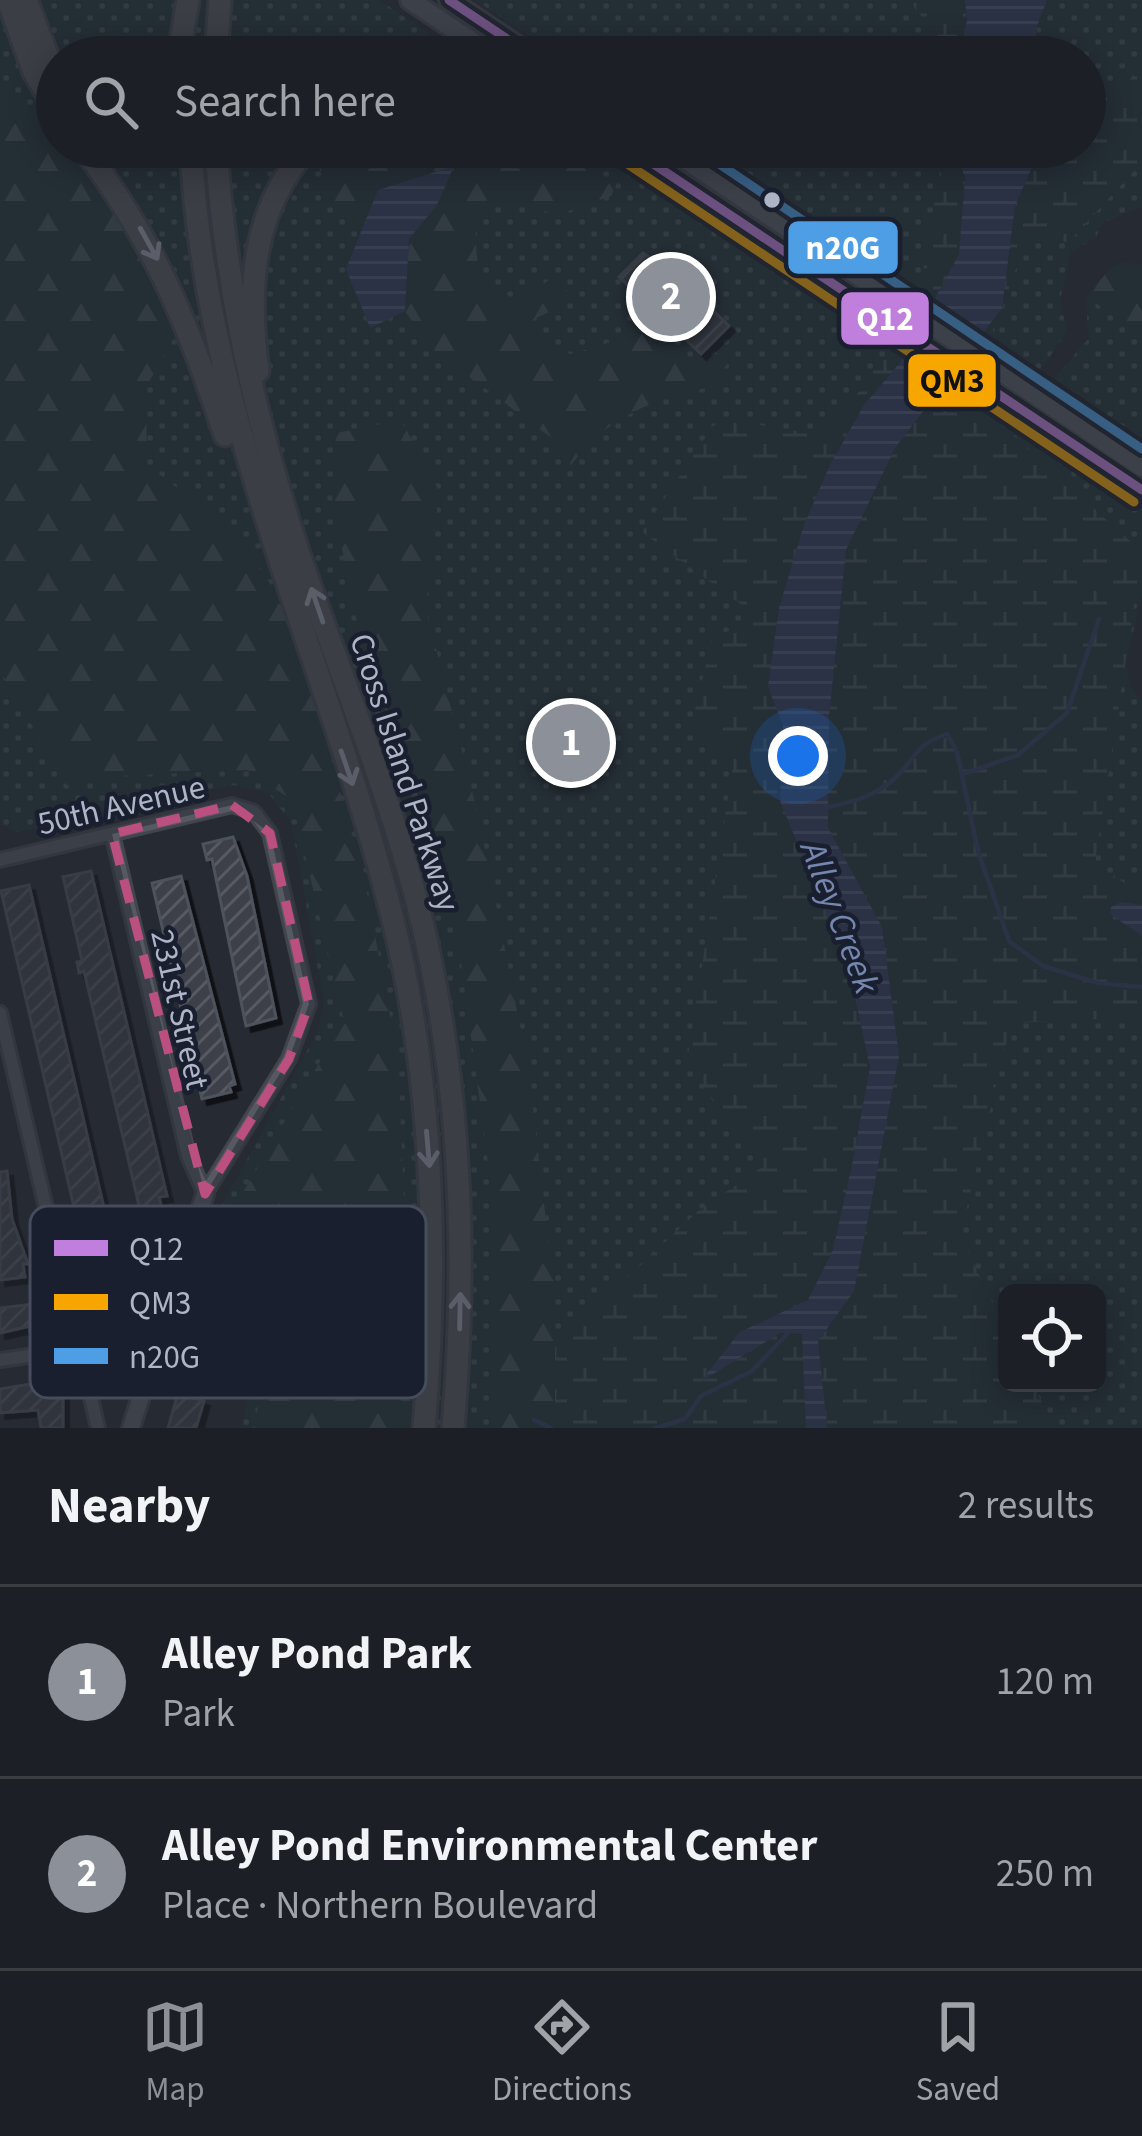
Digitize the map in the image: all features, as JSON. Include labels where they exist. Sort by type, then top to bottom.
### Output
[{"type":"highway","points":[[8,0],[36,75]]},
{"type":"highway","points":[[26,0],[40,36]]},
{"type":"highway","points":[[183,36],[188,0]]},
{"type":"highway","points":[[217,36],[220,0]]},
{"type":"highway","points":[[98,168],[140,227],[172,285],[238,473],[282,578]]},
{"type":"highway","name":"Cross Island Parkway","points":[[192,168],[203,266],[232,410],[282,578],[365,823],[410,1004],[432,1210],[426,1374]]},
{"type":"highway","name":"Cross Island Parkway","points":[[217,168],[223,249],[272,466],[392,818],[438,994],[460,1180],[460,1351],[453,1428]]},
{"type":"highway","points":[[272,466],[257,359],[256,242],[271,200],[294,168]]},
{"type":"highway","name":"Cross Island Parkway","points":[[424,1428],[425,1398]]},
{"type":"main road","points":[[410,0],[463,36]]},
{"type":"main road","points":[[449,0],[503,36]]},
{"type":"main road","points":[[662,168],[972,365],[1142,490]]},
{"type":"main road","points":[[696,168],[906,321]]},
{"type":"main road","points":[[972,365],[1142,467]]},
{"type":"street","name":"50th Avenue","points":[[0,860],[232,806],[254,812],[271,833],[310,1004],[289,1059],[205,1194]]},
{"type":"street","name":"231st Street","points":[[112,834],[188,1156],[205,1194]]},
{"type":"street","points":[[0,1012],[46,1206]]},
{"type":"street","points":[[201,1206],[205,1194]]},
{"type":"street","points":[[0,1360],[30,1356]]},
{"type":"street","points":[[91,1398],[98,1428]]},
{"type":"street","points":[[131,1428],[141,1398]]},
{"type":"highlighted area","points":[[232,805],[270,833],[309,1004],[289,1059],[205,1194],[112,834]]},
{"type":"green space","points":[[0,0],[379,0],[434,36],[36,36],[36,168],[629,168],[1142,497],[1142,592],[1127,664],[1133,690],[1142,700],[1142,1428],[241,1428],[249,1398],[426,1398],[426,1206],[221,1206],[318,1031],[324,1003],[291,822],[268,793],[234,785],[17,832],[0,825]]},
{"type":"green space","points":[[475,0],[907,0],[938,36],[529,36]]},
{"type":"green space","points":[[908,0],[965,0],[964,36],[938,36]]},
{"type":"green space","points":[[1047,0],[1142,0],[1142,68],[1127,82],[1106,84],[1106,36],[1039,36],[1036,29]]},
{"type":"green space","points":[[1142,68],[1142,162],[1069,242],[1025,242],[991,340],[982,338],[953,381],[1142,552],[1095,863],[1142,895],[1142,1017],[1011,1023],[960,1236],[998,1314],[998,1392],[1036,1392],[1051,1421],[1049,1428],[827,1428],[818,1341],[854,1291],[899,1056],[882,927],[828,828],[829,716],[846,550],[895,448],[1002,308],[1015,206],[1032,168],[1106,168],[1106,84],[1127,82]]},
{"type":"green space","points":[[0,94],[36,111],[36,168],[85,168],[132,234],[178,331],[146,387],[147,465],[234,531],[281,600],[310,681],[365,883],[398,1058],[404,1206],[236,1204],[344,1021],[292,800],[247,770],[114,776],[67,785],[0,671]]},
{"type":"green space","points":[[1142,162],[1142,207],[1102,223],[1096,238],[1071,252],[1060,301],[1067,331],[1039,373],[991,340],[1025,242]]},
{"type":"green space","points":[[320,168],[450,168],[379,190],[363,226],[352,230],[325,192]]},
{"type":"green space","points":[[453,168],[590,168],[617,183],[611,196],[558,215],[498,198],[476,216],[477,258],[485,277],[519,301],[552,278],[577,299],[532,320],[549,350],[572,354],[640,333],[694,359],[736,350],[712,387],[633,412],[600,434],[571,465],[557,442],[431,348],[405,311],[409,239],[437,205]]},
{"type":"green space","points":[[719,168],[942,168],[947,260],[928,298],[908,285],[905,291]]},
{"type":"green space","points":[[943,168],[960,168],[965,177],[959,254],[900,363],[864,405],[830,465],[804,525],[779,608],[769,687],[783,725],[780,801],[849,969],[870,1067],[833,1250],[808,1300],[740,1332],[704,1380],[780,1333],[803,1334],[806,1428],[555,1428],[555,1346],[697,1212],[761,1168],[687,1062],[733,766],[692,722],[713,636],[736,629],[754,614],[642,532],[713,426],[726,418],[789,431],[820,430],[847,408],[883,358],[903,349],[929,302],[922,256]]},
{"type":"green space","points":[[1142,265],[1142,333],[1086,297],[1112,266]]},
{"type":"green space","points":[[1086,297],[1142,333],[1142,444],[1052,381],[1088,339]]},
{"type":"green space","points":[[401,420],[439,491],[426,609],[479,819],[528,1066],[555,1296],[555,1428],[495,1428],[494,1208],[458,939],[353,607],[332,496],[336,433]]},
{"type":"green space","points":[[260,1398],[410,1398],[405,1428],[253,1428]]},
{"type":"water","points":[[965,0],[1047,0],[1037,36],[964,36]]},
{"type":"water","points":[[453,168],[437,205],[409,239],[405,311],[370,328],[346,269],[378,190]]},
{"type":"water","name":"Alley Creek","points":[[961,168],[1032,168],[1015,206],[1002,308],[895,448],[846,550],[829,716],[828,828],[882,927],[899,1056],[854,1291],[818,1341],[827,1428],[806,1428],[802,1334],[780,1333],[700,1382],[740,1332],[808,1300],[833,1250],[870,1067],[849,969],[780,801],[783,725],[768,687],[779,608],[804,525],[864,405],[900,363],[959,254],[965,177]]},
{"type":"water","points":[[1121,902],[1142,905],[1142,936],[1110,914],[1111,907]]},
{"type":"pier","points":[[926,302],[984,340],[953,380],[902,347]]},
{"type":"building","points":[[643,253],[681,278],[729,326],[701,354],[619,277]]},
{"type":"building","points":[[233,837],[247,876],[276,1018],[246,1026],[212,859],[207,860],[203,844]]},
{"type":"building","points":[[91,871],[167,1196],[159,1197],[161,1206],[139,1206],[84,971],[79,973],[77,962],[82,961],[63,877]]},
{"type":"building","points":[[181,876],[235,1084],[229,1086],[231,1092],[202,1099],[152,883]]},
{"type":"building","points":[[29,885],[104,1206],[74,1206],[1,891]]},
{"type":"building","points":[[7,1171],[12,1219],[28,1264],[23,1264],[25,1277],[0,1280],[0,1172]]},
{"type":"building","points":[[30,1304],[30,1326],[0,1333],[0,1308]]},
{"type":"building","points":[[30,1384],[30,1398],[63,1398],[63,1428],[41,1428],[38,1410],[0,1413],[0,1389]]},
{"type":"building","points":[[177,1398],[204,1401],[196,1428],[168,1428]]},
{"type":"waterway","points":[[963,774],[1018,755],[1067,713],[1099,619]]},
{"type":"waterway","points":[[824,808],[880,789],[922,747],[947,734],[957,752],[978,851],[1009,941],[1043,966],[1098,983],[1142,987]]},
{"type":"waterway","points":[[656,1428],[685,1419],[701,1396],[752,1371],[789,1332]]},
{"type":"waterway","points":[[534,1420],[551,1428]]},
{"type":"transit line","name":"Q12","points":[[449,0],[503,36]]},
{"type":"transit line","name":"QM3","points":[[633,168],[1134,502]]},
{"type":"transit line","name":"Q12","points":[[659,168],[1142,490]]},
{"type":"transit line","name":"n20G","points":[[725,168],[1142,449]]},
{"type":"place","name":"Alley Pond Environmental Center","points":[[671,297]]},
{"type":"place","name":"Alley Pond Park","points":[[571,743]]}]
